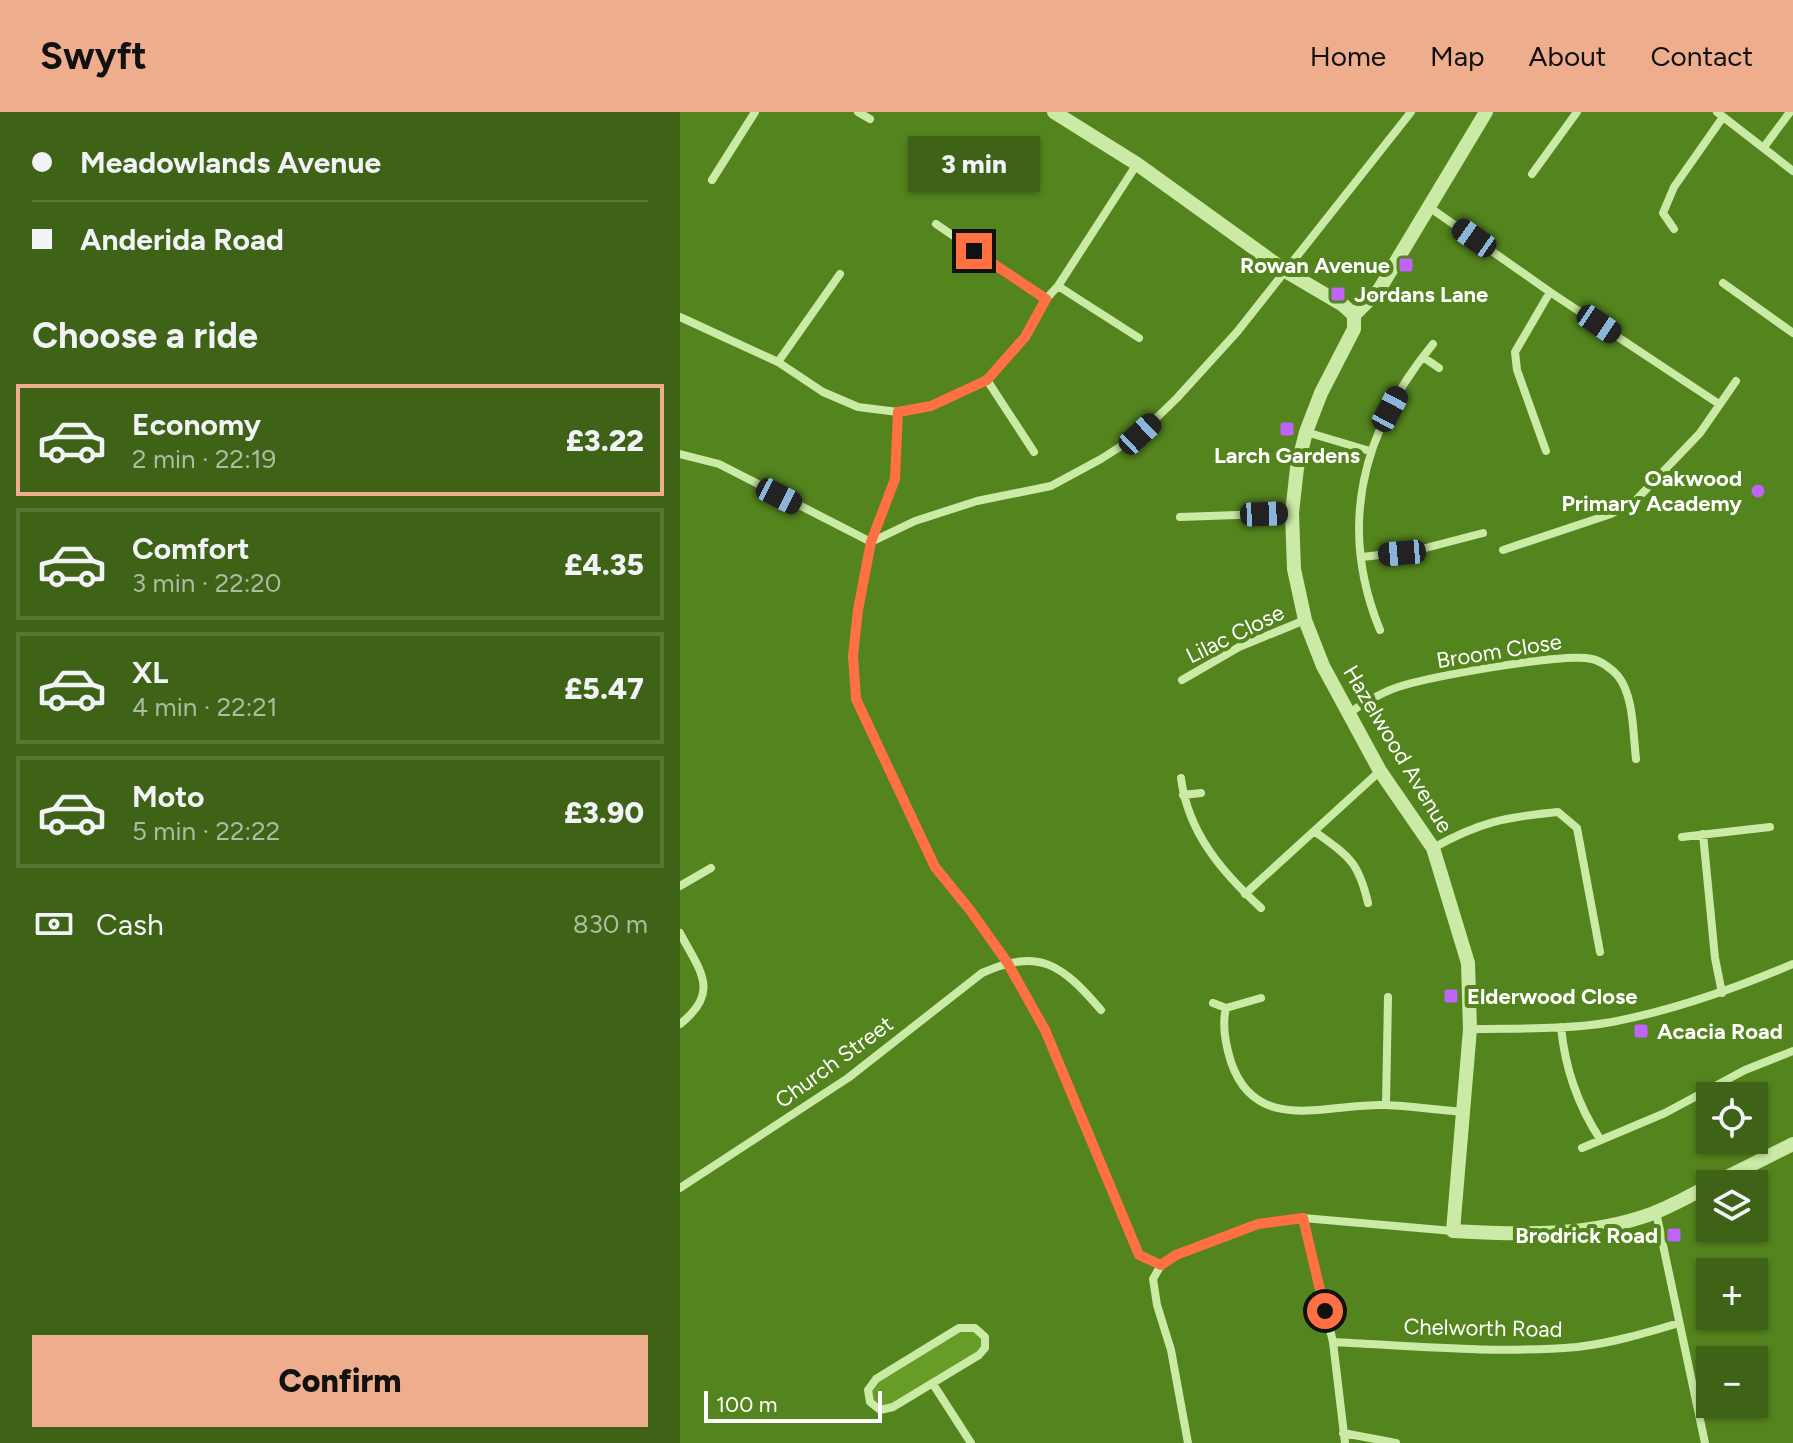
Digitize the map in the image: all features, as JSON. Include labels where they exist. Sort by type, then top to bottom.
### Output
[{"type":"street","points":[[712,180],[755,112]]},
{"type":"street","points":[[858,112],[870,119]]},
{"type":"street","points":[[1054,112],[1137,164],[1287,272],[1343,305],[1354,315]]},
{"type":"street","points":[[871,542],[915,521],[965,505],[1051,486],[1140,434],[1193,380],[1287,272],[1411,112]]},
{"type":"street","name":"Hazelwood Avenue","points":[[1453,1231],[1470,1029],[1468,963],[1433,848],[1380,771],[1323,666],[1305,620],[1294,569],[1292,513],[1297,468],[1306,432],[1321,393],[1354,329],[1354,315],[1379,290],[1486,112]]},
{"type":"street","points":[[1532,174],[1577,112]]},
{"type":"street","points":[[1764,147],[1790,112]]},
{"type":"street","points":[[1674,229],[1663,213],[1674,187],[1720,115],[1793,171]]},
{"type":"street","points":[[680,317],[778,362],[823,392],[858,407],[898,412],[931,406],[987,380],[1025,337],[1046,299],[1058,286],[1137,164]]},
{"type":"street","points":[[1429,207],[1719,404]]},
{"type":"street","points":[[936,224],[1046,299]]},
{"type":"street","points":[[778,362],[840,274]]},
{"type":"street","points":[[1723,283],[1793,333]]},
{"type":"street","points":[[1058,286],[1139,338]]},
{"type":"street","points":[[1546,451],[1517,370],[1515,352],[1550,292]]},
{"type":"street","points":[[1380,630],[1364,581],[1359,513],[1370,451],[1399,393],[1433,344]]},
{"type":"street","points":[[1423,357],[1439,368]]},
{"type":"street","points":[[987,380],[1034,452]]},
{"type":"street","points":[[1503,550],[1611,514],[1635,501],[1700,433],[1736,381]]},
{"type":"street","points":[[898,412],[895,479],[871,542],[853,656],[856,699],[935,867],[1007,962],[1045,1030],[1139,1255],[1161,1265]]},
{"type":"street","points":[[1306,432],[1370,451]]},
{"type":"street","points":[[680,454],[719,464],[871,542]]},
{"type":"street","points":[[1180,517],[1292,513]]},
{"type":"street","points":[[1362,557],[1402,553],[1483,533]]},
{"type":"street","name":"Lilac Close","points":[[1182,680],[1239,647],[1305,620]]},
{"type":"street","name":"Broom Close","points":[[1349,713],[1396,688],[1421,681],[1535,662],[1592,658],[1617,675],[1623,687],[1636,759]]},
{"type":"street","points":[[1245,894],[1380,771]]},
{"type":"street","points":[[1181,778],[1183,795],[1217,866],[1261,908]]},
{"type":"street","points":[[1183,795],[1201,793]]},
{"type":"street","points":[[1433,848],[1465,830],[1494,820],[1558,812],[1577,828],[1600,952]]},
{"type":"street","points":[[1682,837],[1770,827]]},
{"type":"street","points":[[1314,831],[1347,855],[1362,876],[1368,903]]},
{"type":"street","points":[[1703,834],[1715,958],[1722,993]]},
{"type":"street","points":[[680,886],[711,868]]},
{"type":"street","points":[[680,933],[702,975],[705,991],[695,1012],[680,1024]]},
{"type":"street","points":[[1007,962],[1034,959],[1057,969],[1083,989],[1101,1010]]},
{"type":"street","name":"Church Street","points":[[680,1188],[848,1078],[982,973],[1007,962]]},
{"type":"street","points":[[1470,1029],[1561,1027],[1610,1022],[1667,1010],[1722,993],[1793,964]]},
{"type":"street","points":[[1386,1105],[1388,997]]},
{"type":"street","points":[[1213,1003],[1226,1008],[1261,998]]},
{"type":"street","points":[[1226,1008],[1224,1018],[1229,1057],[1237,1079],[1268,1107],[1310,1111],[1386,1105],[1464,1112]]},
{"type":"street","points":[[1374,1014],[1386,1017]]},
{"type":"street","points":[[1561,1027],[1564,1058],[1582,1111],[1600,1139]]},
{"type":"street","points":[[1582,1148],[1665,1113],[1745,1070],[1793,1051]]},
{"type":"street","points":[[1742,1170],[1793,1144]]},
{"type":"street","points":[[1188,1443],[1171,1350],[1157,1305],[1153,1279],[1161,1265],[1176,1255],[1258,1224],[1303,1218],[1518,1235],[1569,1232],[1622,1223],[1656,1212],[1696,1193]]},
{"type":"street","points":[[1656,1212],[1705,1443]]},
{"type":"street","points":[[1303,1218],[1333,1342],[1345,1443]]},
{"type":"street","name":"Chelworth Road","points":[[1333,1342],[1534,1350],[1581,1347],[1629,1338],[1679,1323]]},
{"type":"street","points":[[959,1328],[975,1328],[985,1337],[985,1348],[979,1355],[933,1384],[893,1407],[880,1410],[870,1402],[868,1390],[876,1379],[959,1328]]},
{"type":"street","points":[[933,1384],[971,1443]]},
{"type":"street","points":[[1343,1433],[1396,1443]]},
{"type":"green space","points":[[959,1328],[975,1328],[985,1337],[979,1355],[880,1410],[870,1402],[868,1390],[876,1379]]},
{"type":"place","name":"Rowan Avenue","points":[[1406,265]]},
{"type":"place","name":"Jordans Lane","points":[[1338,294]]},
{"type":"place","name":"Larch Gardens","points":[[1287,429]]},
{"type":"place","name":"Oakwood Primary Academy","points":[[1758,491]]},
{"type":"place","name":"Elderwood Close","points":[[1451,996]]},
{"type":"place","name":"Acacia Road","points":[[1641,1031]]},
{"type":"place","name":"Brodrick Road","points":[[1674,1235]]},
{"type":"route","points":[[974,251],[1046,299],[1025,337],[987,380],[931,406],[898,412],[895,479],[871,542],[858,610],[853,656],[856,699],[935,867],[1007,962],[1045,1030],[1139,1255],[1161,1265],[1176,1255],[1258,1224],[1303,1218],[1325,1311]]}]
